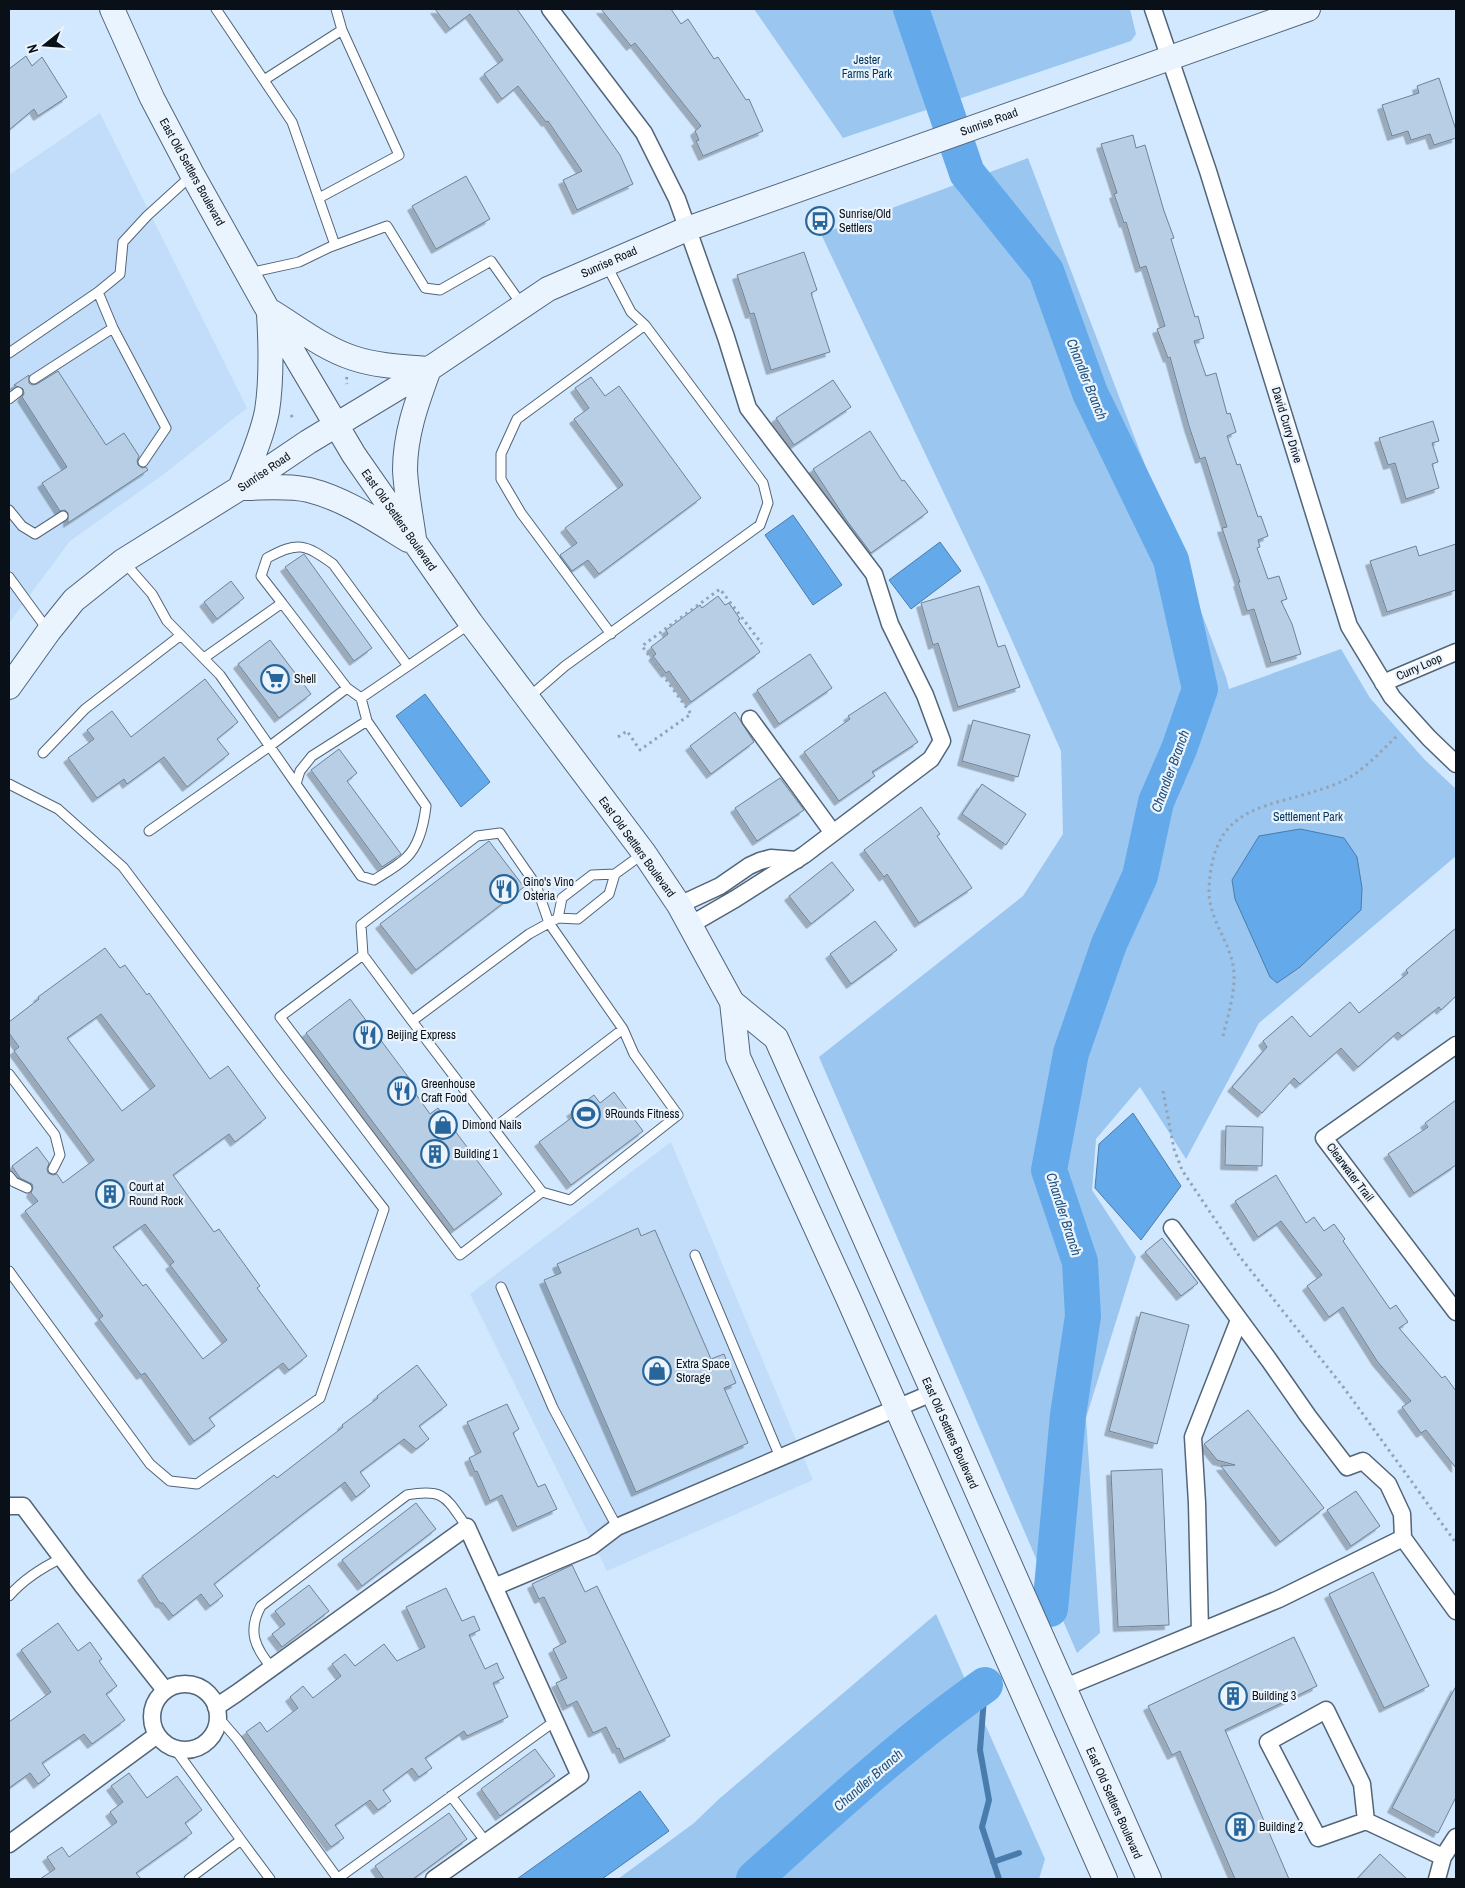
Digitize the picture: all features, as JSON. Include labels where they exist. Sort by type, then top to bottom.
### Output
[{"type":"main road","name":"East Old Settlers Boulevard","points":[[112,9],[152,98],[192,174],[268,310],[354,455],[471,623],[644,853],[684,915],[732,1002],[776,1038],[1148,1879]]},
{"type":"main road","name":"Sunrise Road","points":[[9,687],[48,631],[74,600],[123,561],[429,369],[548,289],[687,228],[1308,9]]},
{"type":"main road","points":[[268,310],[321,343],[352,358],[369,363],[429,369],[407,442],[405,470],[414,543]]},
{"type":"main road","points":[[268,310],[271,351],[266,411],[263,426],[240,488],[289,488],[308,490],[321,494],[356,509],[414,543]]},
{"type":"main road","name":"East Old Settlers Boulevard","points":[[732,1002],[738,1057],[1105,1879]]},
{"type":"street","points":[[550,9],[644,133],[678,199],[726,337],[748,408],[874,574],[890,624],[925,695],[942,741],[931,760],[800,858],[735,899],[684,915]]},
{"type":"street","name":"David Curry Drive","points":[[1153,9],[1211,181],[1350,626],[1392,697],[1429,738],[1456,764]]},
{"type":"street","name":"Curry Loop","points":[[1383,683],[1456,652]]},
{"type":"street","points":[[750,719],[833,833]]},
{"type":"street","points":[[684,915],[749,866],[771,858],[800,858]]},
{"type":"street","name":"Clearwater Trail","points":[[1456,1045],[1324,1138],[1456,1312]]},
{"type":"street","points":[[1172,1228],[1347,1467],[1363,1461],[1388,1484],[1402,1514],[1402,1538],[1456,1611]]},
{"type":"street","points":[[1200,1631],[1197,1503],[1193,1437],[1239,1320]]},
{"type":"street","points":[[494,1587],[592,1546],[617,1527],[932,1393]]},
{"type":"street","points":[[9,1506],[23,1506],[166,1690]]},
{"type":"street","points":[[217,1712],[272,1668],[466,1527],[580,1776],[434,1879]]},
{"type":"street","points":[[1063,1688],[1279,1599],[1402,1538]]},
{"type":"street","points":[[178,1684],[196,1685],[210,1695],[217,1712],[216,1731],[210,1739],[194,1750],[185,1751],[166,1745],[157,1735],[151,1714],[157,1698],[166,1690],[178,1684]]},
{"type":"street","points":[[1366,1821],[1362,1784],[1326,1710],[1268,1742],[1318,1838],[1366,1821],[1444,1857]]},
{"type":"street","points":[[9,1844],[157,1735]]},
{"type":"street","points":[[1437,1879],[1444,1857],[1456,1837]]},
{"type":"lane","points":[[216,9],[292,122],[336,245]]},
{"type":"lane","points":[[319,198],[399,155],[342,30],[336,9]]},
{"type":"lane","points":[[264,80],[342,30]]},
{"type":"lane","points":[[9,353],[98,292],[120,274],[123,242],[147,216],[192,174]]},
{"type":"lane","points":[[248,273],[299,262],[336,245],[387,226],[425,288],[440,290],[491,260],[522,306]]},
{"type":"lane","points":[[528,698],[565,666],[760,525],[768,503],[763,483],[645,325],[631,312],[606,263]]},
{"type":"lane","points":[[98,292],[113,328],[166,428],[143,462]]},
{"type":"lane","points":[[611,634],[521,514],[501,479],[501,454],[517,419],[645,325]]},
{"type":"lane","points":[[34,379],[113,328]]},
{"type":"lane","points":[[9,399],[18,392]]},
{"type":"lane","points":[[9,510],[22,526],[35,534],[63,516]]},
{"type":"lane","points":[[123,561],[152,594],[167,621],[220,675],[361,876],[374,880],[408,857],[418,838],[426,806],[367,721],[361,698],[346,688],[262,576],[267,558],[286,547],[302,547],[319,554],[333,564],[408,666]]},
{"type":"lane","points":[[9,577],[48,631]]},
{"type":"lane","points":[[204,658],[282,603]]},
{"type":"lane","points":[[361,698],[471,623]]},
{"type":"lane","points":[[43,753],[85,709],[180,635]]},
{"type":"lane","points":[[149,831],[270,746],[346,688]]},
{"type":"lane","points":[[296,784],[300,771],[312,756],[367,721]]},
{"type":"lane","points":[[9,784],[58,809],[123,867],[280,1076],[384,1209],[320,1398],[196,1484],[170,1481],[150,1464],[9,1271]]},
{"type":"lane","points":[[500,833],[536,885],[548,923],[623,1029],[634,1054],[678,1115],[570,1200],[542,1192],[412,1021],[364,955],[361,925],[477,836],[500,833]]},
{"type":"lane","points":[[558,918],[562,898],[592,875],[615,874],[644,853]]},
{"type":"lane","points":[[412,1021],[529,934],[558,918],[578,919],[609,894],[615,874]]},
{"type":"lane","points":[[364,955],[280,1017],[286,1025],[460,1255],[542,1192]]},
{"type":"lane","points":[[494,1128],[623,1029]]},
{"type":"lane","points":[[9,1074],[55,1135],[60,1155],[53,1169]]},
{"type":"lane","points":[[9,1176],[14,1182],[27,1188]]},
{"type":"lane","points":[[695,1255],[780,1457]]},
{"type":"lane","points":[[501,1287],[553,1408],[617,1527]]},
{"type":"lane","points":[[272,1668],[259,1653],[253,1635],[254,1619],[261,1606],[407,1495],[424,1492],[441,1494],[449,1502],[466,1527]]},
{"type":"lane","points":[[9,1596],[38,1570],[62,1558]]},
{"type":"lane","points":[[217,1712],[338,1879],[555,1721]]},
{"type":"lane","points":[[175,1749],[270,1879]]},
{"type":"lane","points":[[451,1796],[486,1842]]},
{"type":"lane","points":[[189,1879],[241,1840]]},
{"type":"path","points":[[343,383],[346,381],[348,384]]},
{"type":"path","points":[[618,737],[627,731],[640,750],[691,714],[642,646],[720,589],[762,644]]},
{"type":"path","points":[[1223,1036],[1232,995],[1234,973],[1231,955],[1213,912],[1209,892],[1219,843],[1226,830],[1237,818],[1261,807],[1337,784],[1370,762],[1398,735]]},
{"type":"path","points":[[1162,1091],[1174,1149],[1182,1170],[1240,1257],[1344,1388],[1456,1543]]},
{"type":"shaded area","points":[[100,113],[247,408],[164,474],[70,541],[9,623],[9,175]]},
{"type":"shaded area","points":[[793,515],[842,585],[813,605],[765,535]]},
{"type":"shaded area","points":[[940,542],[961,571],[911,609],[889,580]]},
{"type":"shaded area","points":[[425,694],[490,782],[461,807],[396,716]]},
{"type":"shaded area","points":[[1300,829],[1344,838],[1357,857],[1362,888],[1361,910],[1300,967],[1277,983],[1270,977],[1235,899],[1232,880],[1259,836]]},
{"type":"shaded area","points":[[1133,1113],[1181,1186],[1141,1240],[1095,1188],[1099,1144]]},
{"type":"shaded area","points":[[671,1142],[813,1480],[607,1571],[470,1294]]},
{"type":"shaded area","points":[[640,1791],[669,1831],[602,1879],[517,1879]]},
{"type":"green space","name":"Jester Farms Park","points":[[754,9],[1130,9],[1136,34],[1131,41],[843,138]]},
{"type":"green space","name":"Settlement Park","points":[[1028,158],[1229,689],[1341,649],[1370,698],[1424,759],[1456,789],[1456,856],[1259,1023],[1186,1159],[1140,1087],[1096,1139],[1092,1190],[1136,1257],[1086,1418],[1100,1633],[1077,1653],[819,1057],[1023,896],[1063,834],[1061,751],[986,582],[821,234]]},
{"type":"green space","points":[[936,1614],[1045,1859],[1039,1879],[618,1879],[694,1823],[719,1799]]},
{"type":"building","points":[[435,9],[517,9],[620,155],[633,184],[577,210],[563,180],[582,171],[548,121],[546,122],[518,86],[502,99],[484,74],[503,60],[470,14],[450,29]]},
{"type":"building","points":[[601,9],[671,9],[681,24],[688,19],[714,59],[718,57],[746,100],[749,99],[763,131],[703,156],[696,141],[699,140],[695,131],[701,126],[635,43],[631,46]]},
{"type":"building","points":[[26,56],[32,66],[42,57],[67,97],[38,116],[34,109],[9,130],[9,69]]},
{"type":"building","points":[[1439,78],[1456,130],[1456,138],[1434,145],[1430,134],[1411,140],[1408,131],[1392,136],[1382,105],[1419,93],[1417,86]]},
{"type":"building","points":[[1133,135],[1136,148],[1145,145],[1164,211],[1174,238],[1171,239],[1195,317],[1198,316],[1204,338],[1194,341],[1206,376],[1216,373],[1227,414],[1230,413],[1236,432],[1227,436],[1237,465],[1240,464],[1258,517],[1261,516],[1268,536],[1258,540],[1260,547],[1257,548],[1268,579],[1279,576],[1287,599],[1281,601],[1292,624],[1301,654],[1271,663],[1254,609],[1247,611],[1238,582],[1240,582],[1222,528],[1227,527],[1205,457],[1200,459],[1170,357],[1168,358],[1157,329],[1165,326],[1146,266],[1140,268],[1126,222],[1124,223],[1114,194],[1117,193],[1101,144]]},
{"type":"building","points":[[466,176],[490,219],[436,249],[412,206]]},
{"type":"building","points":[[804,252],[817,290],[811,293],[830,352],[771,370],[754,313],[750,314],[737,275]]},
{"type":"building","points":[[58,371],[106,445],[124,433],[139,456],[138,465],[142,468],[146,467],[148,470],[68,523],[68,513],[65,510],[60,511],[42,483],[67,467],[22,397],[24,394],[23,389],[14,385],[29,375],[29,383],[32,385],[37,384]]},
{"type":"building","points":[[591,377],[605,396],[619,386],[701,498],[599,574],[588,560],[572,571],[560,555],[577,543],[565,528],[623,485],[574,419],[589,408],[575,388]]},
{"type":"building","points":[[833,380],[851,407],[794,445],[776,418]]},
{"type":"building","points":[[1433,421],[1439,441],[1432,443],[1438,462],[1432,464],[1439,488],[1406,499],[1395,463],[1388,465],[1379,438]]},
{"type":"building","points":[[870,431],[902,481],[904,480],[928,512],[871,553],[847,521],[813,469]]},
{"type":"building","points":[[1456,544],[1456,590],[1387,612],[1370,561],[1416,546],[1419,556]]},
{"type":"building","points":[[304,554],[372,648],[354,661],[285,567]]},
{"type":"building","points":[[231,581],[244,598],[217,619],[204,602]]},
{"type":"building","points":[[979,586],[998,647],[1005,645],[1020,687],[958,707],[938,643],[933,645],[921,603]]},
{"type":"building","points":[[718,596],[725,605],[729,603],[760,652],[691,702],[669,671],[666,673],[653,656],[656,654],[651,647],[668,634],[666,630],[700,605],[702,608]]},
{"type":"building","name":"Shell","points":[[270,640],[311,694],[279,718],[238,664]]},
{"type":"building","points":[[810,654],[832,688],[779,724],[757,690]]},
{"type":"building","points":[[205,679],[238,722],[217,739],[229,754],[187,787],[164,757],[127,784],[124,779],[97,798],[68,758],[94,739],[87,730],[112,711],[131,737]]},
{"type":"building","points":[[885,692],[918,742],[872,772],[875,776],[839,801],[804,752],[850,719],[848,716]]},
{"type":"building","points":[[735,712],[754,742],[711,774],[690,746]]},
{"type":"building","points":[[973,720],[1030,735],[1018,777],[962,761]]},
{"type":"building","points":[[339,749],[357,773],[347,781],[401,854],[382,867],[311,770]]},
{"type":"building","points":[[780,778],[804,810],[757,841],[735,808]]},
{"type":"building","points":[[982,784],[1026,814],[1006,845],[962,814]]},
{"type":"building","points":[[921,807],[940,834],[937,836],[972,888],[919,923],[887,874],[884,877],[864,850]]},
{"type":"building","points":[[489,841],[524,887],[416,970],[380,924]]},
{"type":"building","points":[[832,862],[854,890],[811,924],[789,896]]},
{"type":"building","points":[[875,921],[897,950],[851,984],[830,954]]},
{"type":"building","points":[[1456,928],[1456,996],[1441,1010],[1439,1007],[1402,1036],[1398,1032],[1358,1067],[1341,1048],[1300,1084],[1294,1078],[1262,1113],[1232,1087],[1267,1047],[1263,1041],[1292,1016],[1310,1037],[1350,1002],[1359,1013],[1408,973],[1406,970]]},
{"type":"building","name":"Court at Round Rock","points":[[105,948],[120,968],[125,965],[147,995],[149,993],[210,1079],[228,1066],[266,1118],[235,1142],[229,1134],[173,1175],[214,1232],[219,1229],[260,1286],[257,1288],[307,1356],[289,1370],[283,1363],[209,1418],[215,1426],[194,1441],[145,1373],[141,1375],[99,1319],[103,1316],[25,1211],[38,1201],[31,1193],[32,1184],[20,1178],[12,1166],[37,1147],[49,1163],[48,1173],[57,1174],[63,1183],[94,1160],[14,1051],[19,1047],[9,1033],[9,1022],[39,999],[38,997]],"holes":[[[101,1014],[155,1086],[122,1111],[67,1038]],[[145,1224],[174,1262],[170,1265],[227,1340],[203,1359],[146,1284],[143,1286],[113,1247]]]},
{"type":"building","name":"Building 1","points":[[350,999],[409,1078],[408,1083],[430,1114],[438,1108],[502,1194],[454,1230],[306,1033]]},
{"type":"building","points":[[614,1092],[643,1131],[571,1185],[539,1142],[574,1116],[571,1112],[594,1095],[600,1103]]},
{"type":"building","points":[[1456,1100],[1456,1165],[1414,1193],[1388,1154],[1428,1127],[1425,1123]]},
{"type":"building","points":[[1226,1126],[1263,1127],[1262,1166],[1225,1165]]},
{"type":"building","points":[[1276,1175],[1306,1223],[1314,1217],[1324,1231],[1334,1224],[1345,1239],[1343,1241],[1390,1309],[1396,1305],[1408,1322],[1399,1328],[1442,1378],[1445,1376],[1456,1391],[1456,1468],[1426,1430],[1421,1433],[1402,1407],[1411,1401],[1377,1361],[1343,1307],[1329,1317],[1307,1286],[1322,1275],[1281,1221],[1258,1237],[1235,1201]]},
{"type":"building","name":"Extra Space Storage","points":[[638,1228],[641,1236],[655,1230],[711,1359],[724,1354],[736,1383],[724,1388],[748,1443],[636,1492],[544,1280],[561,1273],[557,1264]]},
{"type":"building","points":[[1162,1238],[1198,1283],[1181,1296],[1145,1252]]},
{"type":"building","points":[[1141,1312],[1189,1325],[1157,1444],[1109,1431]]},
{"type":"building","points":[[417,1365],[447,1405],[419,1426],[429,1439],[416,1449],[404,1439],[360,1472],[370,1486],[356,1497],[345,1482],[303,1514],[214,1584],[223,1596],[210,1606],[201,1594],[173,1616],[163,1603],[160,1603],[142,1576],[274,1475],[277,1478],[343,1427],[342,1425]]},
{"type":"building","points":[[507,1404],[519,1429],[513,1433],[538,1487],[545,1484],[557,1509],[517,1527],[502,1495],[490,1501],[469,1458],[481,1452],[467,1422]]},
{"type":"building","points":[[1248,1410],[1324,1508],[1280,1542],[1221,1466],[1235,1465],[1217,1460],[1204,1444]]},
{"type":"building","points":[[1162,1469],[1169,1625],[1118,1627],[1111,1471]]},
{"type":"building","points":[[1356,1491],[1380,1526],[1351,1546],[1327,1510]]},
{"type":"building","points":[[416,1503],[436,1529],[362,1586],[342,1560]]},
{"type":"building","points":[[572,1565],[585,1592],[597,1586],[670,1736],[624,1759],[606,1727],[593,1733],[577,1701],[567,1706],[556,1683],[567,1678],[553,1649],[566,1642],[544,1597],[539,1599],[532,1584]]},
{"type":"building","points":[[1373,1572],[1429,1686],[1384,1708],[1329,1594]]},
{"type":"building","points":[[309,1585],[329,1611],[282,1647],[272,1634],[285,1624],[275,1611]]},
{"type":"building","points":[[446,1588],[462,1621],[474,1616],[480,1630],[469,1635],[485,1669],[497,1663],[504,1678],[493,1683],[508,1717],[467,1736],[464,1731],[425,1758],[432,1768],[419,1777],[412,1768],[383,1790],[391,1801],[378,1810],[370,1800],[335,1825],[344,1838],[331,1847],[246,1732],[260,1722],[267,1732],[298,1708],[290,1697],[303,1686],[313,1698],[341,1676],[332,1664],[345,1654],[355,1666],[384,1644],[397,1661],[425,1647],[406,1607]]},
{"type":"building","points":[[58,1623],[78,1651],[90,1642],[102,1659],[99,1661],[117,1686],[106,1694],[125,1720],[92,1744],[84,1734],[42,1763],[50,1775],[38,1784],[30,1773],[9,1788],[9,1722],[51,1692],[21,1650]]},
{"type":"building","points":[[1294,1637],[1317,1686],[1225,1730],[1289,1879],[1235,1879],[1180,1751],[1172,1755],[1148,1706]]},
{"type":"building","points":[[1456,1686],[1456,1797],[1438,1833],[1392,1808]]},
{"type":"building","points":[[535,1749],[555,1776],[500,1816],[481,1789]]},
{"type":"building","points":[[129,1773],[147,1798],[177,1776],[202,1810],[185,1823],[192,1833],[136,1873],[141,1879],[40,1879],[55,1869],[47,1857],[62,1847],[69,1857],[117,1822],[110,1812],[123,1802],[111,1786]]},
{"type":"building","points":[[449,1813],[467,1839],[413,1879],[384,1879],[375,1866]]},
{"type":"building","points":[[1380,1854],[1407,1879],[1357,1879]]},
{"type":"waterway","name":"Chandler Branch","points":[[911,9],[967,173],[1046,271],[1090,393],[1171,560],[1200,689],[1179,749],[1156,802],[1140,876],[1109,944],[1071,1053],[1049,1170],[1080,1262],[1083,1316],[1068,1415],[1050,1609]]},
{"type":"waterway","points":[[985,1685],[980,1750],[989,1800],[982,1827],[999,1879]]},
{"type":"waterway","name":"Chandler Branch","points":[[754,1879],[838,1803],[896,1754],[985,1685]]},
{"type":"waterway","points":[[993,1862],[1019,1853]]},
{"type":"place","name":"Sunrise/Old Settlers","points":[[820,221]]},
{"type":"place","name":"Shell","points":[[275,679]]},
{"type":"place","name":"Gino's Vino Osteria","points":[[504,889]]},
{"type":"place","name":"Beijing Express","points":[[368,1035]]},
{"type":"place","name":"Greenhouse Craft Food","points":[[402,1091]]},
{"type":"place","name":"9Rounds Fitness","points":[[586,1114]]},
{"type":"place","name":"Dimond Nails","points":[[443,1125]]},
{"type":"place","name":"Building 1","points":[[435,1154]]},
{"type":"place","name":"Court at Round Rock","points":[[110,1194]]},
{"type":"place","name":"Extra Space Storage","points":[[657,1371]]},
{"type":"place","name":"Building 3","points":[[1233,1696]]},
{"type":"place","name":"Building 2","points":[[1240,1827]]}]
